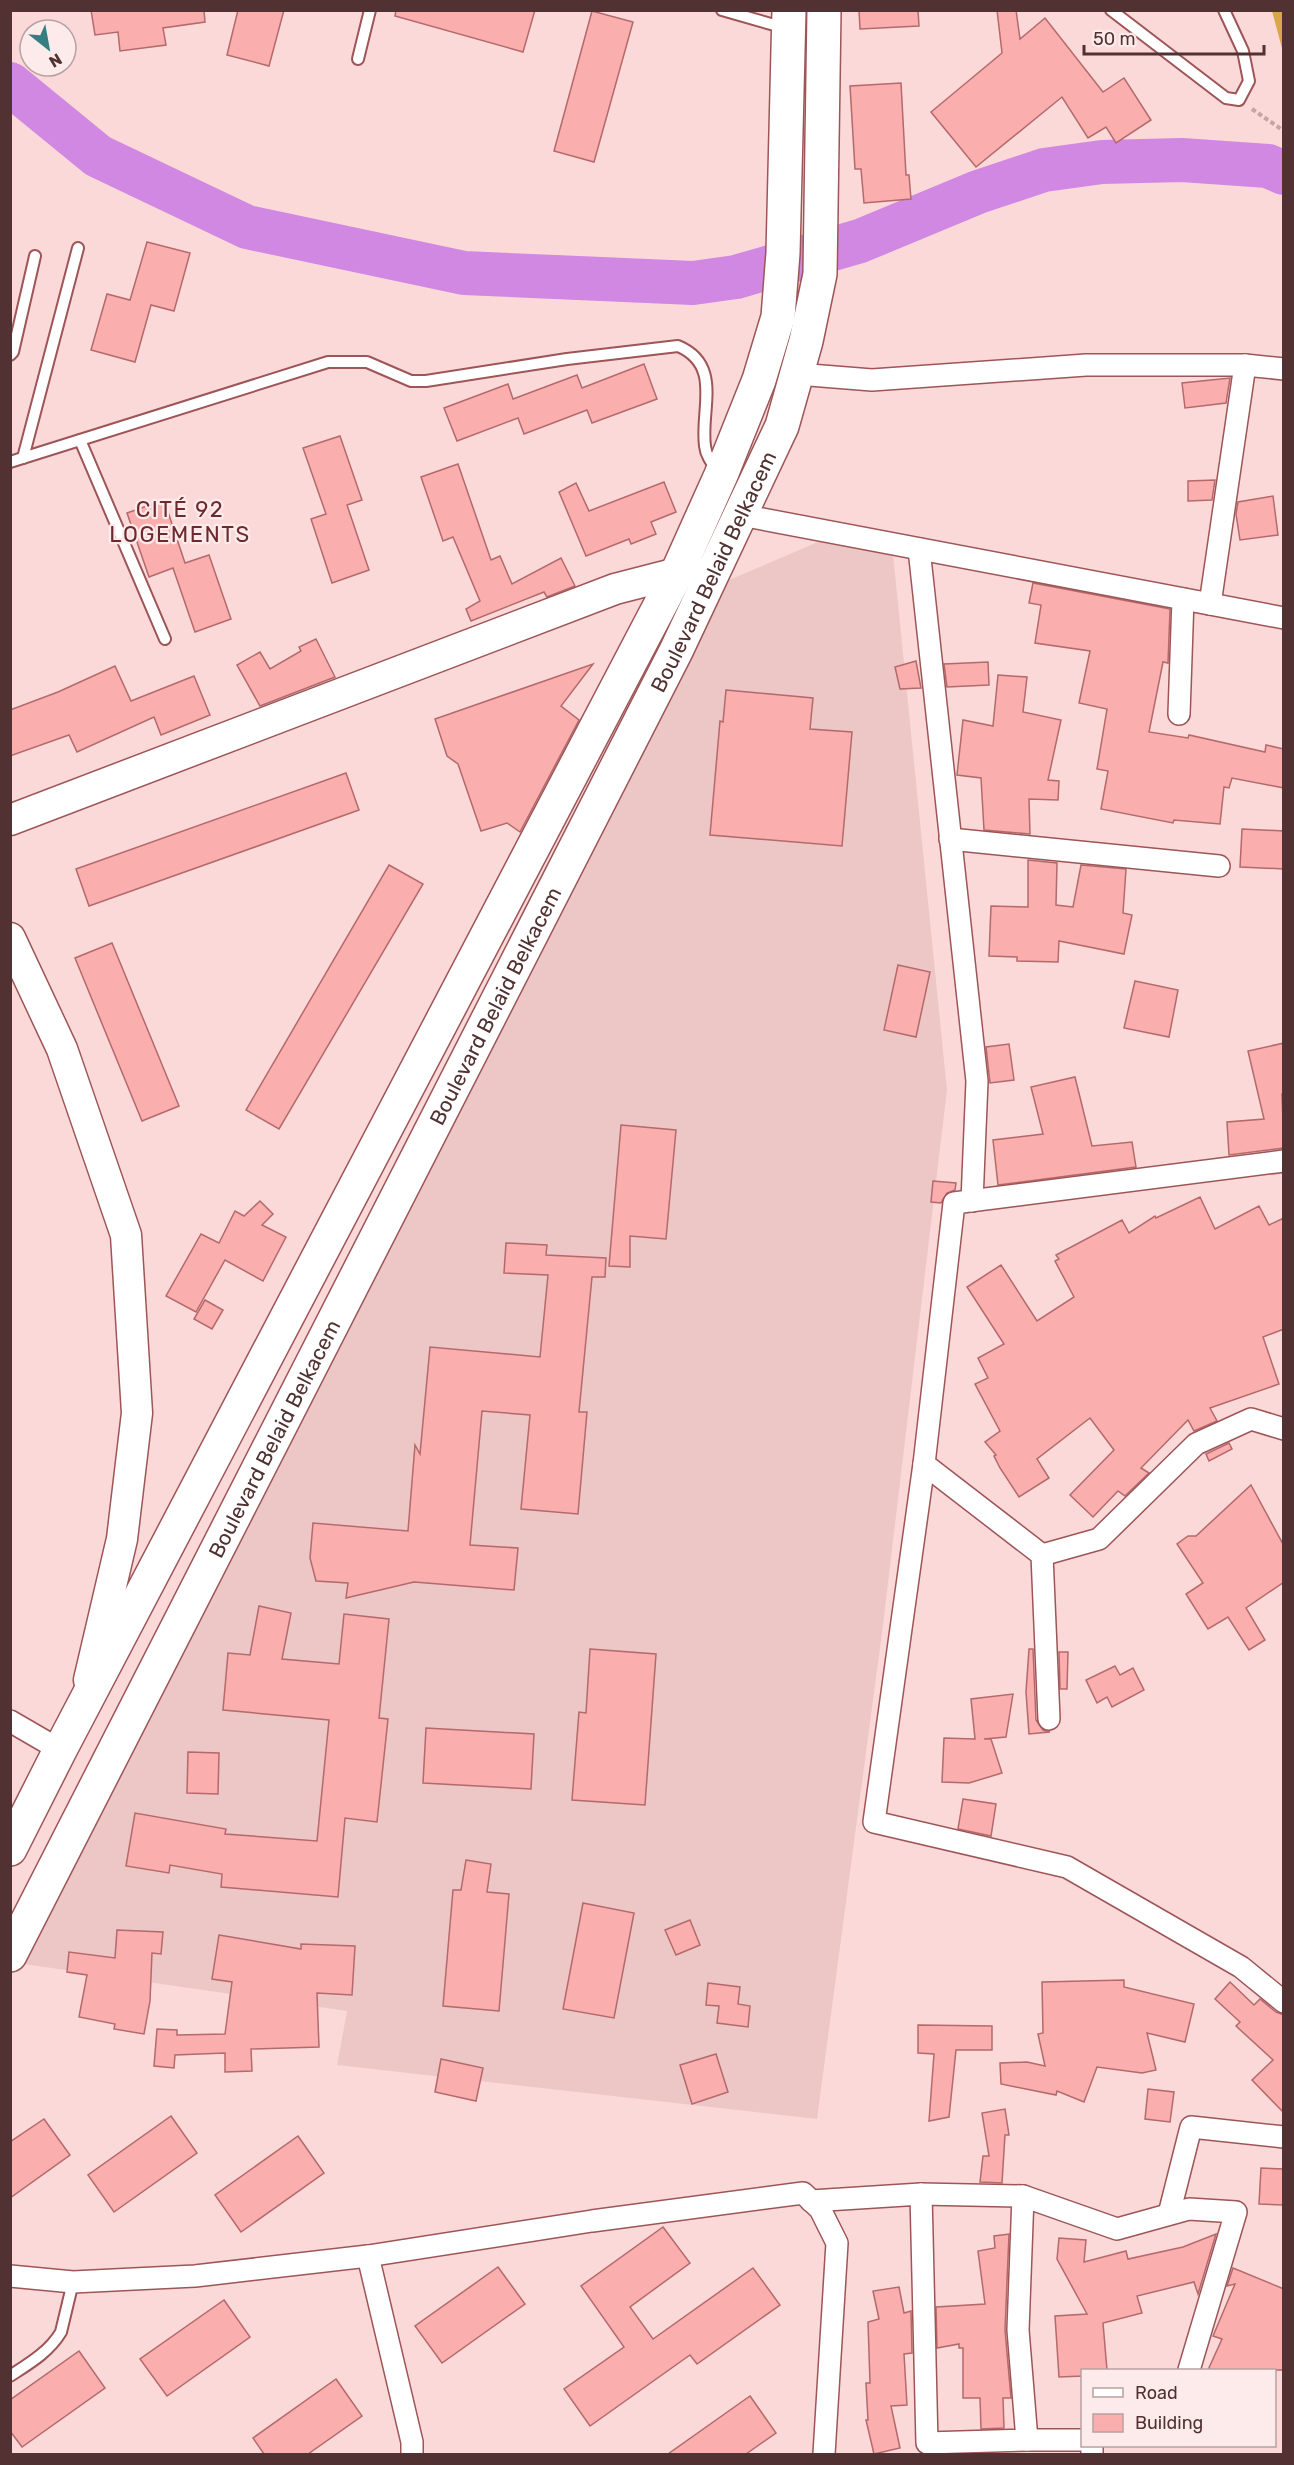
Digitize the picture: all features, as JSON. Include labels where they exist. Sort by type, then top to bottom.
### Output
[{"type":"main road","name":"Boulevard Belaid Belkacem","points":[[10,1955],[676,651],[782,426],[806,341],[820,274],[824,10]]},
{"type":"main road","name":"Boulevard Belaid Belkacem","points":[[10,1849],[676,573],[721,475],[759,380],[778,317],[783,254],[789,20]]},
{"type":"street","points":[[797,374],[872,380],[1086,365],[1245,365],[1284,369]]},
{"type":"street","points":[[1210,604],[1245,365]]},
{"type":"street","points":[[741,515],[1284,618]]},
{"type":"street","points":[[919,549],[977,1081],[972,1201]]},
{"type":"street","points":[[10,820],[615,589],[676,573],[714,573]]},
{"type":"street","points":[[1179,714],[1183,599]]},
{"type":"street","points":[[950,839],[1219,866]]},
{"type":"street","points":[[10,938],[62,1049],[126,1235],[137,1413],[122,1539],[82,1712]]},
{"type":"street","points":[[1284,1161],[954,1203],[924,1464],[874,1822],[1067,1866],[1241,1966],[1284,2002]]},
{"type":"street","points":[[1042,1555],[1099,1539],[1196,1444],[1251,1419],[1284,1429]]},
{"type":"street","points":[[924,1464],[1042,1555],[1049,1719]]},
{"type":"street","points":[[10,1721],[60,1750]]},
{"type":"street","points":[[1169,2214],[1191,2127],[1284,2137]]},
{"type":"street","points":[[10,2276],[73,2282],[195,2276],[368,2256],[592,2220],[802,2193],[820,2209],[837,2243],[824,2454]]},
{"type":"street","points":[[811,2201],[921,2194],[1023,2196],[1117,2229],[1189,2209],[1236,2212],[1189,2369]]},
{"type":"street","points":[[921,2194],[927,2443],[1081,2440]]},
{"type":"street","points":[[1023,2196],[1018,2330],[1027,2440]]},
{"type":"street","points":[[368,2256],[412,2442],[412,2454]]},
{"type":"lane","points":[[358,58],[370,10]]},
{"type":"lane","points":[[722,10],[789,20]]},
{"type":"lane","points":[[1111,10],[1226,98],[1239,100],[1248,81],[1243,51],[1224,10]]},
{"type":"lane","points":[[23,458],[78,248]]},
{"type":"lane","points":[[10,355],[13,352],[34,256]]},
{"type":"lane","points":[[10,462],[328,362],[367,362],[411,381],[426,381],[567,359],[678,346],[691,351],[708,385],[705,447],[709,459],[721,475]]},
{"type":"lane","points":[[80,440],[165,639]]},
{"type":"lane","points":[[10,2376],[48,2350],[57,2338],[61,2332],[73,2282]]},
{"type":"path","points":[[1239,100],[1284,131]]},
{"type":"shaded area","points":[[1272,11],[1283,11],[1283,52]]},
{"type":"shaded area","points":[[820,541],[893,554],[947,1090],[882,1633],[817,2119],[337,2065],[347,2011],[24,1964],[377,1274],[720,584]]},
{"type":"building","points":[[91,10],[204,10],[205,22],[163,28],[166,45],[120,51],[118,32],[95,35]]},
{"type":"building","points":[[238,10],[284,10],[269,66],[227,55]]},
{"type":"building","points":[[396,10],[535,10],[523,52],[395,16]]},
{"type":"building","points":[[859,10],[918,10],[919,26],[860,29]]},
{"type":"building","points":[[997,10],[1016,10],[1020,39],[1045,18],[1103,92],[1124,78],[1151,120],[1116,143],[1106,127],[1088,138],[1062,97],[976,167],[931,112],[1002,53]]},
{"type":"building","points":[[592,11],[633,22],[594,162],[554,151]]},
{"type":"building","points":[[901,83],[906,175],[909,175],[911,199],[864,203],[861,169],[855,169],[850,86]]},
{"type":"building","points":[[147,242],[190,253],[174,311],[151,305],[135,362],[91,350],[107,294],[130,300]]},
{"type":"building","points":[[644,364],[657,399],[592,423],[587,410],[524,434],[518,418],[457,441],[444,408],[508,384],[513,399],[577,375],[582,388]]},
{"type":"building","points":[[1230,378],[1226,403],[1185,408],[1182,383]]},
{"type":"building","points":[[340,436],[362,500],[347,505],[369,570],[332,583],[311,519],[326,514],[303,448]]},
{"type":"building","points":[[458,464],[491,560],[500,556],[512,584],[561,558],[575,586],[547,597],[544,592],[471,621],[466,609],[480,601],[453,537],[443,541],[421,477]]},
{"type":"building","points":[[1215,480],[1212,500],[1188,501],[1188,481]]},
{"type":"building","points":[[664,482],[676,512],[651,522],[656,534],[631,544],[629,539],[586,556],[559,492],[576,483],[589,511]]},
{"type":"building","points":[[1273,496],[1278,535],[1240,540],[1236,514],[1238,502]]},
{"type":"building","points":[[164,500],[185,563],[209,555],[231,619],[195,632],[173,568],[149,577],[127,513]]},
{"type":"building","points":[[1033,583],[1170,609],[1168,663],[1163,662],[1149,732],[1188,738],[1189,735],[1265,752],[1266,745],[1284,749],[1284,788],[1232,778],[1229,788],[1224,787],[1220,824],[1174,820],[1173,823],[1101,809],[1108,771],[1097,769],[1107,709],[1079,703],[1090,651],[1035,643],[1041,605],[1029,603]]},
{"type":"building","points":[[316,639],[335,677],[260,706],[237,665],[260,652],[270,669],[301,651],[299,647]]},
{"type":"building","points":[[916,661],[921,688],[900,689],[895,667]]},
{"type":"building","points":[[988,662],[989,685],[947,687],[944,664]]},
{"type":"building","points":[[593,664],[561,706],[579,720],[520,832],[507,823],[481,831],[458,764],[447,756],[435,719]]},
{"type":"building","points":[[115,666],[131,701],[194,676],[210,715],[161,735],[154,717],[77,752],[69,735],[10,756],[10,710],[58,692]]},
{"type":"building","points":[[998,675],[1027,677],[1023,712],[1061,720],[1048,780],[1059,781],[1058,800],[1029,799],[1030,834],[984,830],[981,778],[957,775],[963,720],[993,726]]},
{"type":"building","points":[[726,690],[813,698],[810,729],[852,732],[842,846],[710,835],[720,721],[723,722]]},
{"type":"building","points":[[346,773],[359,810],[89,906],[76,869]]},
{"type":"building","points":[[1242,829],[1284,831],[1284,869],[1240,867]]},
{"type":"building","points":[[1028,860],[1057,863],[1056,905],[1073,907],[1081,865],[1126,869],[1123,913],[1132,915],[1124,954],[1059,941],[1058,962],[1017,961],[1017,957],[989,956],[991,906],[1028,907]]},
{"type":"building","points":[[389,865],[423,884],[279,1129],[246,1110]]},
{"type":"building","points":[[112,943],[179,1106],[142,1121],[75,958]]},
{"type":"building","points":[[898,965],[930,972],[916,1037],[884,1030]]},
{"type":"building","points":[[1135,981],[1178,990],[1169,1037],[1124,1028]]},
{"type":"building","points":[[1284,1043],[1284,1093],[1282,1094],[1284,1148],[1229,1155],[1227,1122],[1264,1119],[1248,1051]]},
{"type":"building","points":[[1009,1044],[1014,1080],[990,1083],[986,1047]]},
{"type":"building","points":[[1075,1077],[1092,1146],[1132,1142],[1136,1167],[998,1185],[993,1140],[1043,1134],[1031,1087]]},
{"type":"building","points":[[621,1125],[676,1130],[666,1239],[630,1236],[630,1267],[609,1266]]},
{"type":"building","points":[[933,1181],[956,1183],[955,1190],[947,1193],[941,1203],[931,1202]]},
{"type":"building","points":[[1200,1197],[1215,1229],[1259,1206],[1269,1225],[1284,1218],[1284,1329],[1263,1337],[1279,1384],[1210,1408],[1217,1421],[1194,1431],[1188,1420],[1141,1468],[1149,1473],[1125,1496],[1118,1491],[1093,1517],[1070,1495],[1114,1450],[1090,1418],[1037,1459],[1049,1478],[1019,1497],[1000,1468],[994,1456],[996,1455],[985,1442],[1000,1431],[975,1384],[988,1378],[978,1358],[1004,1344],[967,1287],[1001,1265],[1037,1321],[1074,1297],[1055,1261],[1059,1259],[1056,1255],[1122,1220],[1129,1233],[1155,1216],[1156,1218]]},
{"type":"building","points":[[260,1201],[273,1214],[262,1225],[286,1237],[263,1281],[225,1260],[196,1312],[166,1296],[201,1234],[219,1243],[235,1211],[244,1216]]},
{"type":"building","points":[[506,1243],[547,1245],[546,1255],[606,1258],[605,1277],[592,1277],[579,1412],[587,1412],[578,1514],[521,1509],[530,1415],[482,1411],[470,1545],[518,1548],[514,1590],[414,1582],[346,1598],[348,1583],[316,1581],[310,1558],[313,1523],[408,1531],[415,1445],[420,1454],[430,1347],[540,1357],[548,1275],[504,1273]]},
{"type":"building","points":[[205,1300],[223,1310],[212,1329],[194,1319]]},
{"type":"building","points":[[1229,1443],[1232,1449],[1209,1461],[1206,1454]]},
{"type":"building","points":[[1251,1485],[1284,1546],[1284,1582],[1246,1608],[1265,1640],[1249,1650],[1228,1617],[1208,1629],[1186,1594],[1203,1583],[1177,1544],[1188,1536],[1196,1536]]},
{"type":"building","points":[[259,1606],[291,1613],[282,1659],[339,1664],[344,1614],[389,1619],[379,1718],[388,1719],[377,1822],[345,1818],[338,1897],[221,1887],[222,1874],[170,1865],[169,1873],[126,1866],[135,1813],[226,1829],[225,1834],[317,1841],[329,1720],[223,1710],[228,1653],[250,1655]]},
{"type":"building","points":[[590,1649],[656,1654],[645,1805],[572,1800],[579,1712],[586,1713]]},
{"type":"building","points":[[1029,1649],[1033,1649],[1036,1720],[1043,1730],[1050,1732],[1029,1734],[1026,1692]]},
{"type":"building","points":[[1059,1652],[1068,1652],[1067,1689],[1060,1689]]},
{"type":"building","points":[[1115,1666],[1120,1675],[1133,1668],[1144,1690],[1112,1707],[1107,1697],[1097,1703],[1086,1680]]},
{"type":"building","points":[[1013,1694],[1006,1737],[984,1739],[991,1739],[1002,1773],[969,1783],[942,1782],[944,1738],[975,1739],[971,1699]]},
{"type":"building","points":[[426,1728],[534,1734],[531,1789],[423,1783]]},
{"type":"building","points":[[188,1752],[219,1753],[218,1794],[187,1793]]},
{"type":"building","points":[[963,1799],[996,1804],[991,1836],[958,1829]]},
{"type":"building","points":[[466,1860],[491,1864],[487,1892],[509,1894],[499,2011],[443,2006],[453,1890],[461,1890]]},
{"type":"building","points":[[583,1903],[634,1913],[614,2018],[563,2009]]},
{"type":"building","points":[[690,1920],[700,1945],[676,1955],[665,1930]]},
{"type":"building","points":[[117,1930],[163,1932],[161,1954],[152,1953],[150,2001],[144,2034],[114,2029],[115,2024],[79,2017],[87,1975],[67,1972],[69,1952],[115,1958]]},
{"type":"building","points":[[219,1935],[301,1949],[301,1944],[355,1946],[352,1995],[317,1993],[319,2047],[251,2049],[252,2071],[225,2072],[225,2053],[175,2055],[174,2068],[154,2066],[157,2029],[177,2030],[177,2035],[225,2034],[232,1982],[212,1979]]},
{"type":"building","points":[[1124,1980],[1124,1987],[1194,2004],[1185,2042],[1147,2033],[1156,2070],[1142,2073],[1097,2067],[1084,2102],[1057,2091],[1056,2095],[1001,2084],[1000,2063],[1027,2062],[1045,2066],[1038,2034],[1043,2033],[1042,1982]]},
{"type":"building","points":[[1230,1982],[1254,2005],[1260,1999],[1276,2012],[1284,2015],[1284,2113],[1252,2080],[1273,2060],[1236,2026],[1240,2022],[1215,1999]]},
{"type":"building","points":[[708,1983],[740,1987],[738,2004],[750,2006],[748,2027],[717,2023],[719,2006],[706,2005]]},
{"type":"building","points":[[918,2025],[992,2026],[992,2050],[956,2050],[949,2117],[929,2121],[934,2054],[918,2053]]},
{"type":"building","points":[[716,2054],[728,2092],[692,2104],[680,2065]]},
{"type":"building","points":[[441,2059],[483,2068],[476,2101],[435,2092]]},
{"type":"building","points":[[1148,2089],[1174,2092],[1170,2122],[1145,2119]]},
{"type":"building","points":[[1005,2109],[1009,2135],[1005,2135],[1002,2183],[980,2182],[983,2156],[989,2156],[982,2113]]},
{"type":"building","points":[[171,2116],[197,2153],[114,2212],[88,2175]]},
{"type":"building","points":[[44,2119],[70,2155],[10,2198],[10,2142]]},
{"type":"building","points":[[298,2136],[324,2173],[241,2232],[215,2195]]},
{"type":"building","points":[[1261,2168],[1284,2169],[1284,2205],[1259,2204]]},
{"type":"building","points":[[663,2227],[690,2263],[630,2307],[653,2339],[753,2268],[780,2305],[697,2364],[690,2355],[590,2426],[564,2389],[624,2347],[581,2286]]},
{"type":"building","points":[[1009,2234],[1005,2330],[1011,2398],[1003,2398],[1004,2428],[981,2429],[980,2398],[963,2398],[963,2348],[959,2348],[959,2344],[937,2348],[936,2307],[985,2304],[978,2251],[995,2248],[994,2236]]},
{"type":"building","points":[[1216,2234],[1198,2294],[1194,2282],[1137,2296],[1142,2313],[1103,2323],[1107,2369],[1081,2369],[1081,2376],[1059,2377],[1055,2316],[1087,2314],[1057,2259],[1059,2238],[1086,2240],[1084,2262],[1126,2251],[1128,2259],[1183,2247]]},
{"type":"building","points":[[498,2267],[525,2304],[442,2363],[415,2326]]},
{"type":"building","points":[[1233,2268],[1284,2289],[1284,2370],[1208,2369],[1222,2339],[1213,2336],[1235,2284],[1227,2286]]},
{"type":"building","points":[[899,2287],[904,2313],[911,2311],[912,2353],[904,2354],[907,2405],[891,2406],[900,2448],[874,2454],[866,2420],[868,2420],[866,2383],[870,2383],[868,2322],[879,2319],[873,2291]]},
{"type":"building","points":[[224,2300],[250,2337],[167,2396],[140,2359]]},
{"type":"building","points":[[79,2351],[105,2388],[22,2447],[10,2431],[10,2400]]},
{"type":"building","points":[[336,2379],[362,2416],[308,2454],[264,2454],[253,2438]]},
{"type":"building","points":[[750,2396],[776,2433],[746,2454],[668,2454]]},
{"type":"waterway","points":[[10,84],[98,156],[247,227],[464,273],[693,283],[736,277],[860,241],[978,192],[1044,170],[1102,162],[1182,160],[1268,166],[1284,173]]},
{"type":"district","name":"CITÉ 92 LOGEMENTS","points":[[180,522]]}]
